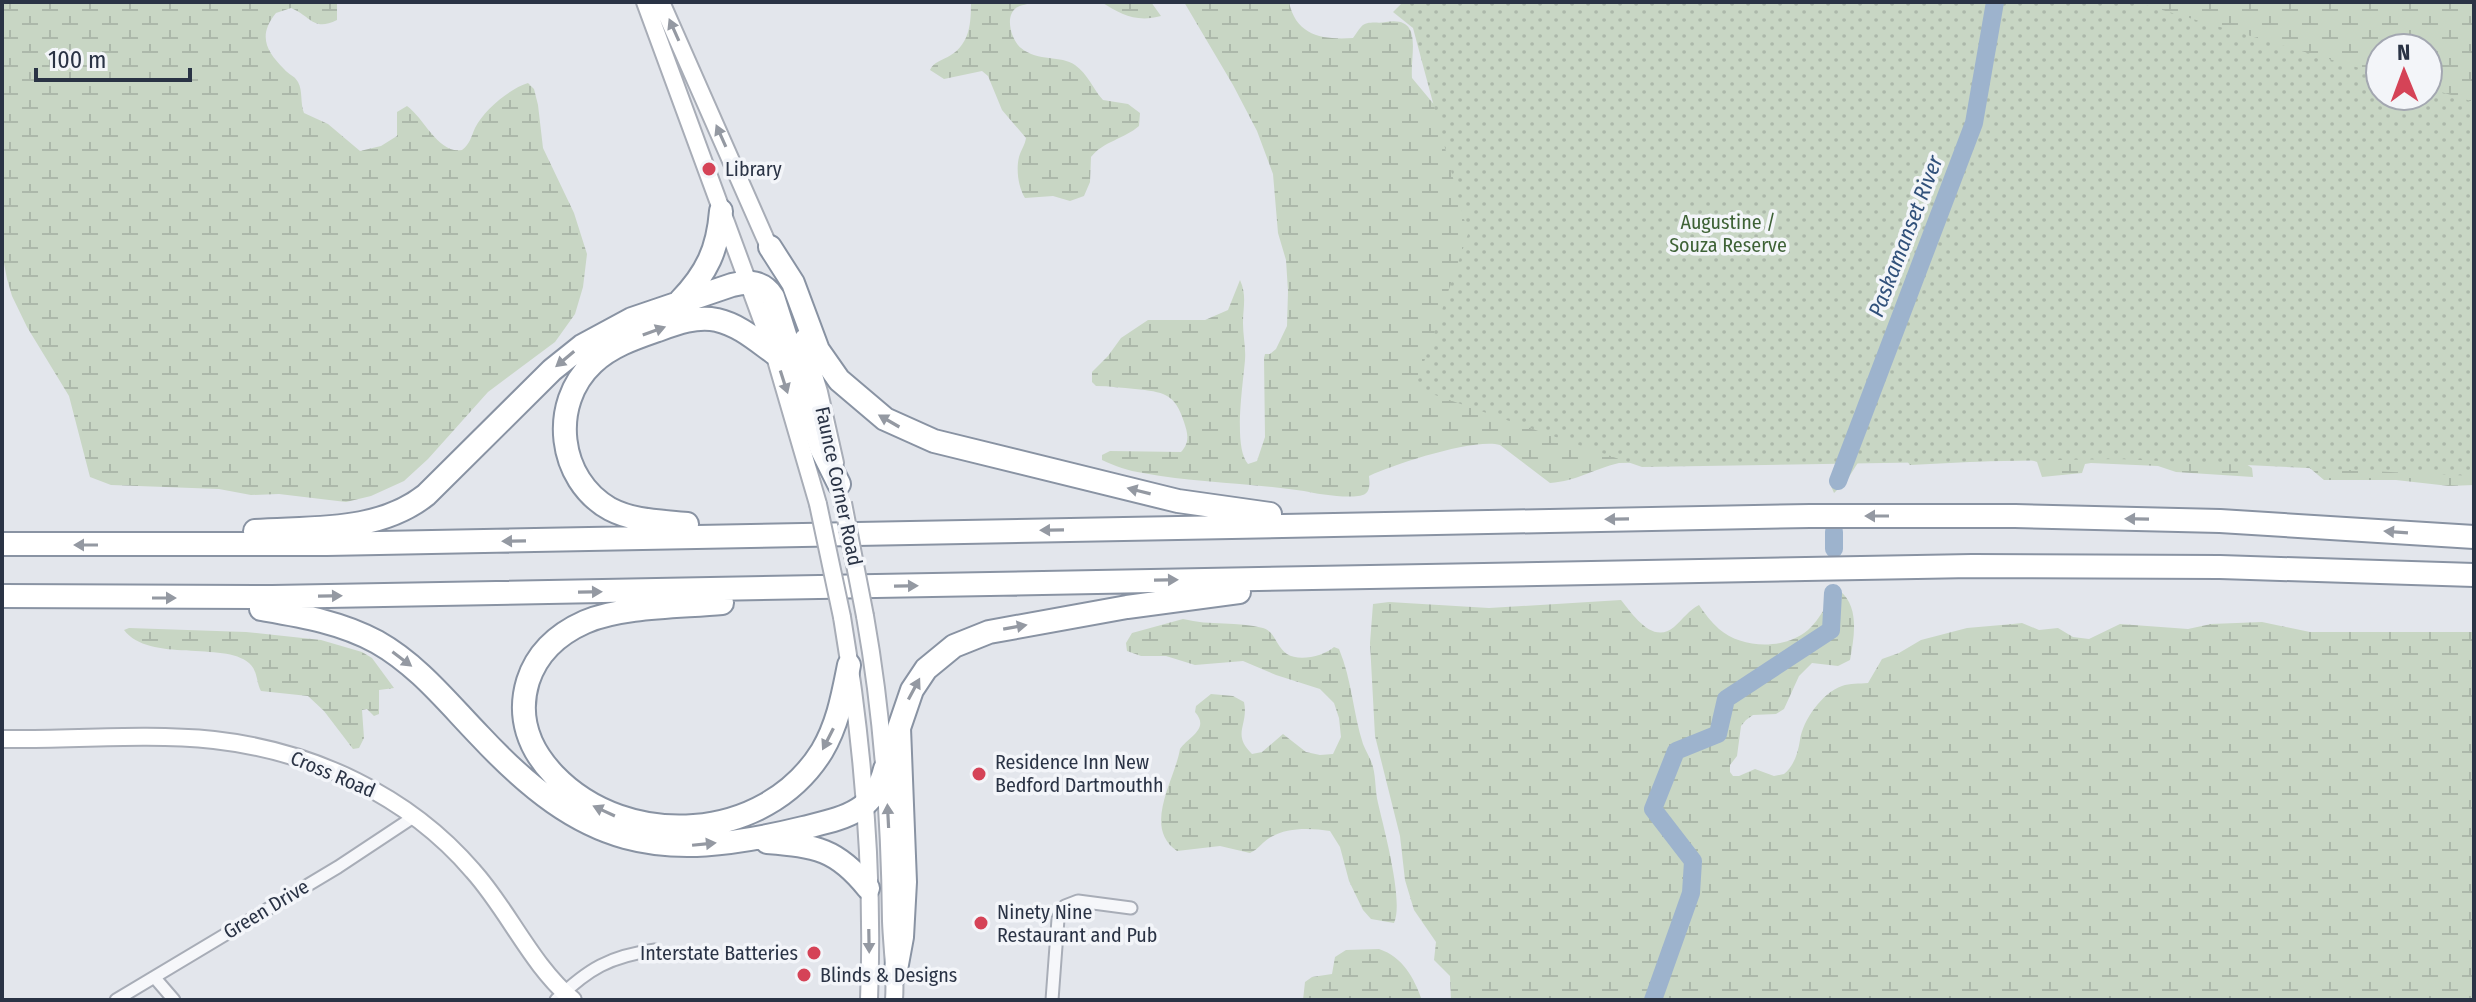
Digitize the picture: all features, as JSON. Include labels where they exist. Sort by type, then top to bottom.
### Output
[{"type":"highway","points":[[679,302],[701,279],[711,261],[721,211]]},
{"type":"highway","points":[[770,247],[793,283],[824,361],[864,404],[897,426],[934,441],[1178,501],[1354,524]]},
{"type":"highway","points":[[118,545],[212,533],[357,524],[393,515],[426,495],[552,370],[582,346],[632,319],[749,282],[765,287],[773,297],[821,448],[841,494]]},
{"type":"highway","points":[[774,353],[736,327],[710,319],[681,322],[628,341],[594,362],[578,382],[568,403],[564,437],[573,469],[584,487],[602,504],[621,514],[660,522],[788,535]]},
{"type":"highway","points":[[2,544],[342,544],[1810,516],[2000,516],[2266,523],[2474,537]]},
{"type":"highway","points":[[2,596],[196,598],[2001,566],[2220,567],[2474,575]]},
{"type":"highway","points":[[895,975],[902,937],[905,882],[899,728],[912,690],[933,662],[954,646],[989,632],[1139,605],[1264,590],[1339,577]]},
{"type":"highway","points":[[820,588],[757,600],[619,613],[574,627],[552,642],[532,671],[524,705],[528,737],[540,759],[557,778],[599,809],[621,819],[662,827],[718,823],[746,814],[773,800],[806,772],[822,751],[838,716],[849,665]]},
{"type":"highway","points":[[196,598],[322,620],[378,643],[416,670],[526,782],[552,802],[602,829],[636,841],[665,846],[742,840],[803,828],[851,814],[865,806],[876,794],[885,769]]},
{"type":"highway","points":[[742,840],[801,846],[833,855],[850,866],[868,888]]},
{"type":"main road","name":"Faunce Corner Road","points":[[645,2],[774,353],[818,504],[842,617],[865,806],[869,1000]]},
{"type":"main road","name":"Faunce Corner Road","points":[[661,2],[770,247],[809,355],[841,494],[877,688],[885,769],[894,1000]]},
{"type":"main road","points":[[676,84],[693,74]]},
{"type":"main road","name":"Cross Road","points":[[2,739],[213,740],[263,748],[312,762],[367,786],[415,816],[474,871],[564,997]]},
{"type":"street","name":"Green Drive","points":[[116,1000],[350,860],[415,816]]},
{"type":"street","points":[[1052,1000],[1058,919],[1065,906],[1078,901],[1131,908]]},
{"type":"street","points":[[564,997],[589,971],[609,960],[655,950]]},
{"type":"street","points":[[155,978],[174,1000]]},
{"type":"green space","points":[[2,2],[337,2],[337,20],[329,23],[317,24],[291,8],[276,13],[267,29],[266,43],[278,63],[298,82],[304,113],[328,124],[360,151],[381,146],[397,136],[397,112],[407,106],[446,147],[462,150],[491,107],[505,95],[528,83],[534,89],[538,105],[543,148],[574,213],[587,254],[583,287],[575,314],[555,342],[488,392],[404,481],[371,496],[346,502],[279,494],[251,495],[219,489],[111,485],[90,477],[69,396],[12,296],[2,253]]},
{"type":"green space","points":[[971,2],[1034,2],[1016,8],[1010,17],[1012,35],[1018,45],[1035,55],[1075,65],[1103,100],[1128,104],[1140,113],[1139,126],[1102,147],[1091,157],[1090,182],[1084,196],[1070,201],[1053,196],[1025,198],[1019,183],[1018,167],[1026,138],[1002,110],[988,76],[982,71],[944,79],[930,70],[962,45],[970,25]]},
{"type":"green space","points":[[1101,2],[1151,2],[1161,16],[1136,18]]},
{"type":"green space","name":"Augustine / Souza Reserve","points":[[1184,2],[1289,2],[1304,29],[1331,38],[1353,38],[1363,25],[1369,23],[1398,22],[1406,25],[1412,38],[1412,78],[1442,114],[1601,2],[2474,2],[2474,485],[2324,480],[2305,464],[2239,459],[2252,468],[2253,477],[2176,472],[2158,466],[2091,463],[2085,464],[2082,473],[2042,477],[2037,462],[2029,459],[1910,465],[1899,451],[1871,442],[1847,480],[1834,493],[1831,486],[1839,470],[1835,459],[1619,463],[1569,480],[1550,483],[1500,445],[1472,445],[1434,453],[1369,476],[1367,492],[1360,496],[1183,479],[1137,472],[1102,460],[1102,455],[1110,451],[1181,452],[1187,434],[1180,412],[1167,396],[1145,390],[1096,386],[1092,382],[1092,372],[1121,338],[1148,320],[1205,320],[1228,310],[1240,280],[1244,296],[1245,355],[1241,444],[1248,464],[1257,461],[1265,437],[1264,358],[1265,354],[1276,349],[1287,326],[1288,291],[1286,260],[1278,233],[1273,174],[1257,131]]},
{"type":"green space","name":"Augustine / Souza Reserve","points":[[1403,2],[2135,2],[2364,69],[2364,112],[2444,112],[2444,93],[2474,102],[2474,476],[2119,459],[1642,467],[1415,388],[1468,234],[1413,28],[1393,12]]},
{"type":"green space","points":[[1840,591],[1851,605],[1853,614],[1850,660],[1838,666],[1812,663],[1799,676],[1784,709],[1776,714],[1753,715],[1746,720],[1741,726],[1737,756],[1730,765],[1733,776],[1755,769],[1774,776],[1784,774],[1795,759],[1809,716],[1827,695],[1845,685],[1868,683],[1882,659],[1921,640],[1967,628],[2022,623],[2039,630],[2058,628],[2073,637],[2089,639],[2120,624],[2188,629],[2211,624],[2262,622],[2310,632],[2474,632],[2474,1000],[1451,1000],[1450,976],[1434,960],[1436,942],[1414,910],[1405,880],[1400,836],[1375,736],[1370,643],[1373,604],[1389,602],[1489,608],[1621,600],[1644,626],[1659,632],[1674,627],[1699,605],[1713,624],[1728,636],[1751,643],[1776,644],[1799,637],[1808,630]]},
{"type":"green space","points":[[1183,619],[1263,628],[1270,632],[1283,651],[1298,658],[1318,655],[1334,647],[1339,649],[1363,744],[1374,772],[1395,883],[1394,923],[1371,919],[1363,910],[1349,881],[1340,847],[1330,831],[1285,831],[1250,853],[1220,846],[1177,851],[1167,841],[1161,816],[1168,789],[1180,749],[1199,728],[1196,706],[1211,694],[1233,696],[1244,702],[1242,735],[1252,754],[1262,752],[1283,734],[1306,752],[1333,754],[1341,737],[1334,703],[1320,689],[1243,661],[1195,665],[1166,656],[1141,656],[1127,651],[1126,643],[1132,633]]},
{"type":"green space","points":[[124,630],[246,632],[321,640],[372,658],[394,688],[379,690],[379,714],[374,716],[367,709],[362,710],[364,738],[359,748],[353,749],[324,711],[308,696],[261,691],[249,663],[222,653],[151,646],[136,640]]},
{"type":"green space","points":[[1379,949],[1395,957],[1406,969],[1422,1000],[1303,1000],[1305,982],[1312,977],[1332,974],[1335,957],[1346,950]]},
{"type":"waterway","name":"Paskamanset River","points":[[1838,481],[1974,123],[1995,2]]},
{"type":"waterway","name":"Paskamanset River","points":[[1834,532],[1834,549]]},
{"type":"waterway","name":"Paskamanset River","points":[[1653,1000],[1691,893],[1693,861],[1653,809],[1676,751],[1718,734],[1726,699],[1831,630],[1833,593]]},
{"type":"place","name":"Library","points":[[709,169]]},
{"type":"place","name":"Residence Inn New Bedford Dartmouthh","points":[[979,774]]},
{"type":"place","name":"Ninety Nine Restaurant and Pub","points":[[981,923]]},
{"type":"place","name":"Interstate Batteries","points":[[814,953]]},
{"type":"place","name":"Blinds & Designs","points":[[804,975]]}]
